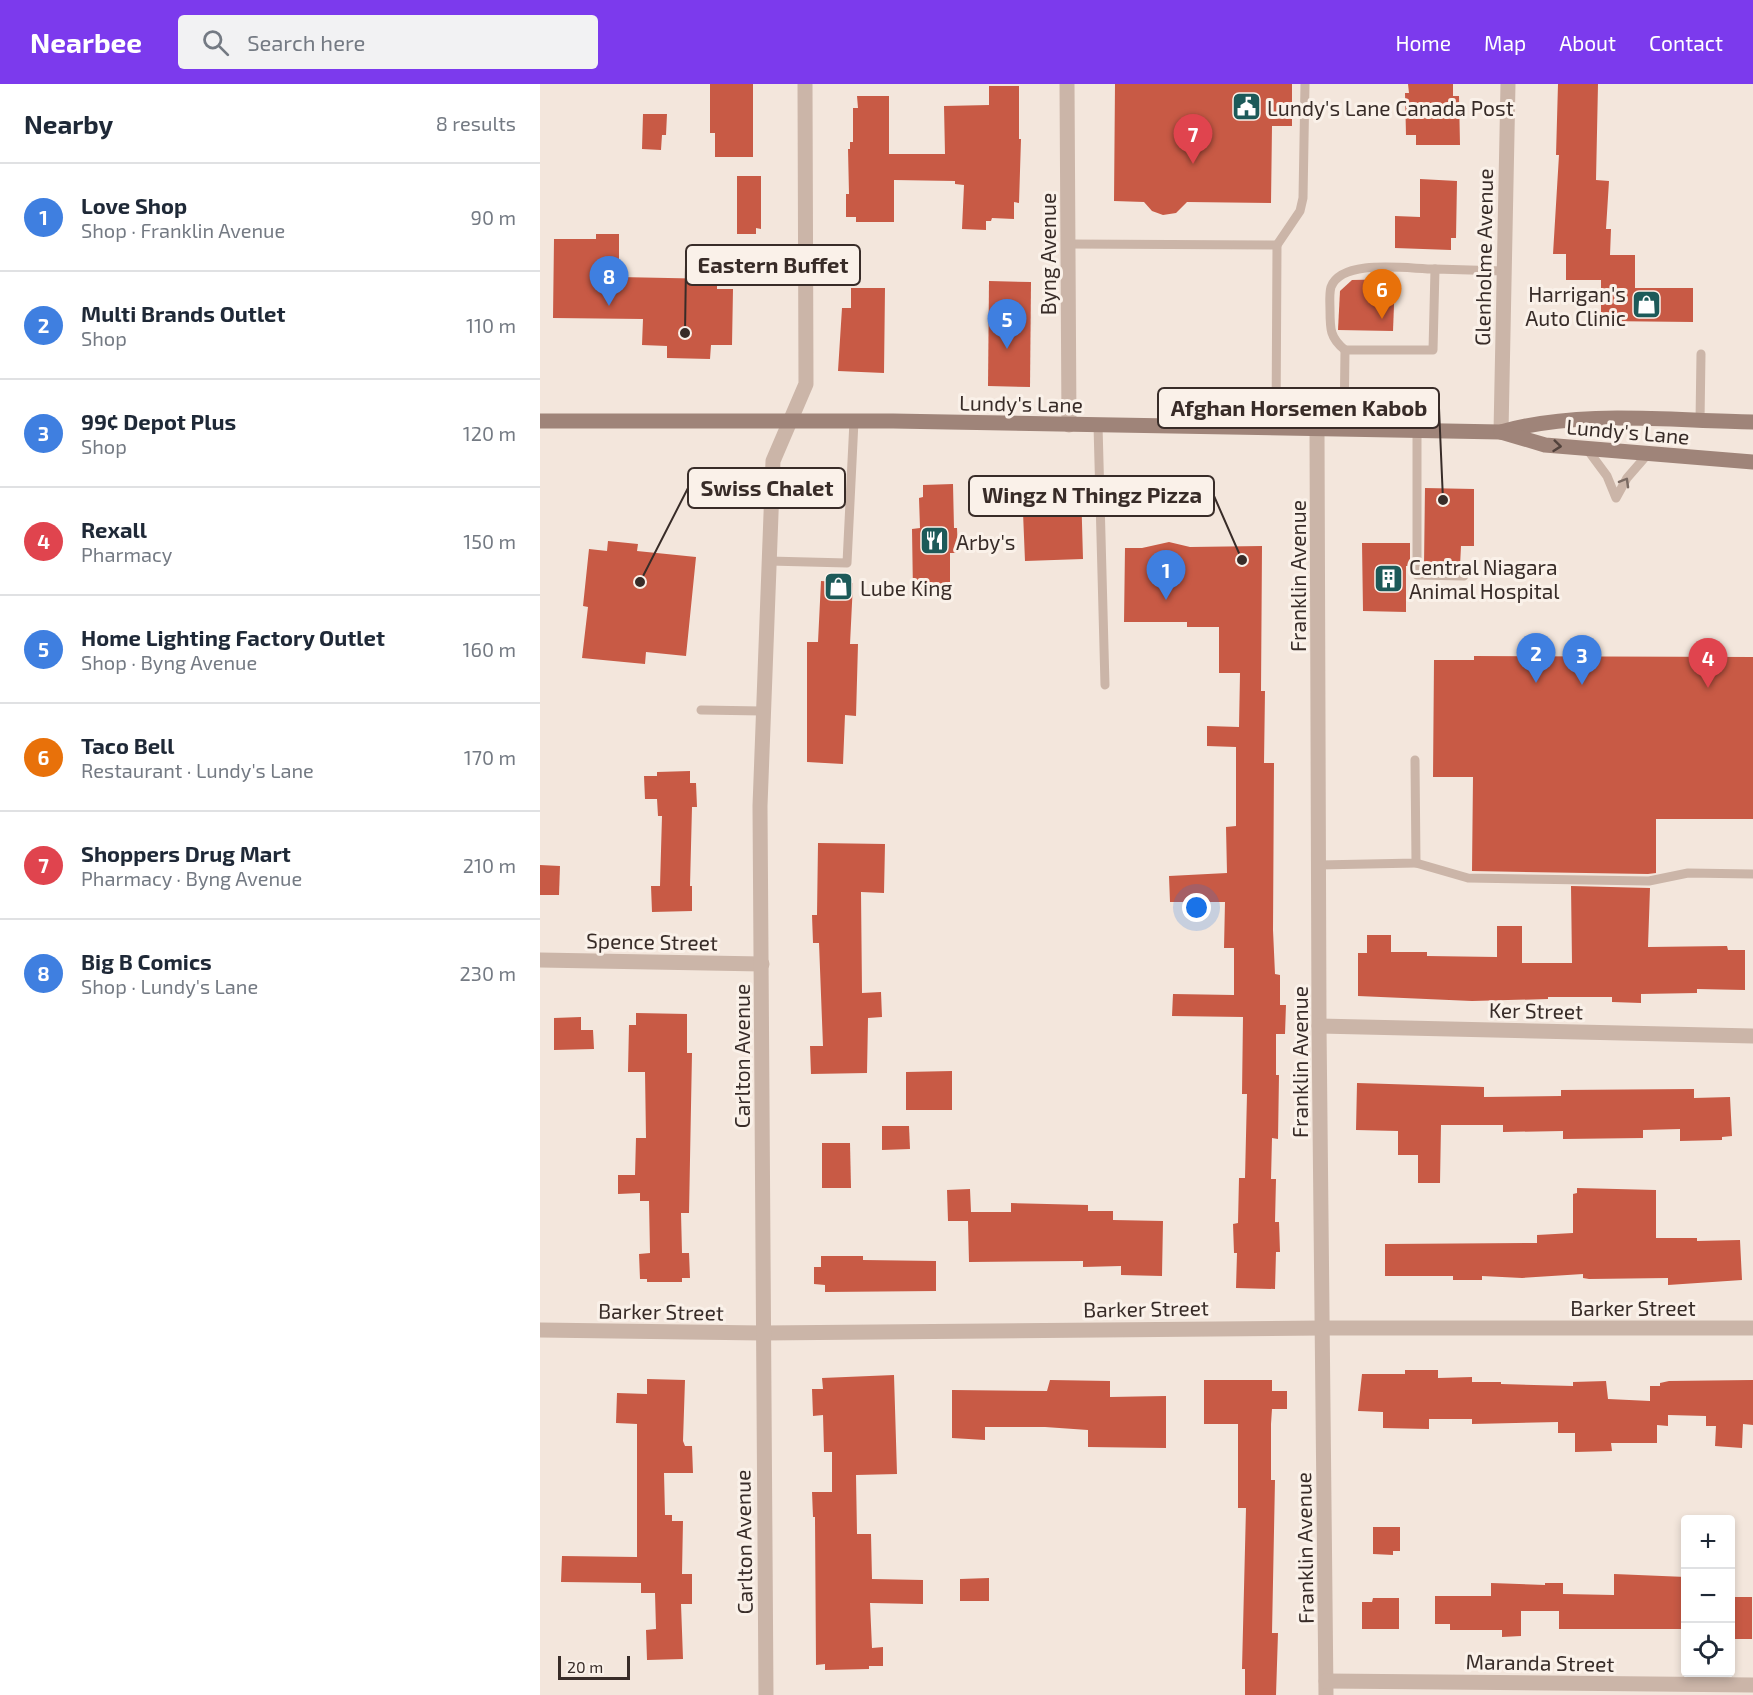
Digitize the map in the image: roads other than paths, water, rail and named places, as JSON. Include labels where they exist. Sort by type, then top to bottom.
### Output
[{"type":"main road","name":"Lundy's Lane","points":[[1500,432],[1532,423],[1565,419],[1753,422]]},
{"type":"main road","name":"Lundy's Lane","points":[[540,421],[854,421],[1500,432],[1545,445],[1753,462]]},
{"type":"street","name":"Carlton Avenue","points":[[766,1695],[762,1333],[762,711],[773,461],[806,384],[805,84]]},
{"type":"street","name":"Byng Avenue","points":[[1067,84],[1069,425]]},
{"type":"street","name":"Glenholme Avenue","points":[[1500,432],[1508,84]]},
{"type":"street","name":"Franklin Avenue","points":[[1317,429],[1319,1026],[1326,1688]]},
{"type":"street","name":"Spence Street","points":[[540,960],[762,964]]},
{"type":"street","name":"Ker Street","points":[[1319,1026],[1753,1036]]},
{"type":"street","name":"Barker Street","points":[[540,1330],[762,1333],[1322,1328],[1753,1328]]},
{"type":"street","name":"Maranda Street","points":[[1326,1688],[1753,1685]]},
{"type":"lane","points":[[1276,428],[1277,245],[1300,211],[1303,198],[1305,84]]},
{"type":"lane","points":[[1068,244],[1277,245]]},
{"type":"lane","points":[[1434,269],[1433,350],[1345,350],[1332,339],[1330,292],[1338,277],[1353,268],[1434,269],[1504,271]]},
{"type":"lane","points":[[1344,429],[1345,350]]},
{"type":"lane","points":[[1700,421],[1701,354]]},
{"type":"lane","points":[[769,561],[847,563],[854,421]]},
{"type":"lane","points":[[1098,425],[1105,685]]},
{"type":"lane","points":[[1417,430],[1417,574],[1464,576]]},
{"type":"lane","points":[[1587,449],[1607,476],[1616,498],[1627,478],[1647,455]]},
{"type":"lane","points":[[701,710],[762,711]]},
{"type":"lane","points":[[1415,760],[1416,863]]},
{"type":"lane","points":[[1319,865],[1416,863],[1468,878],[1649,881],[1688,873],[1753,874]]},
{"type":"place","name":"Lundy's Lane Canada Post","points":[[1246,107]]},
{"type":"place","name":"Shoppers Drug Mart","points":[[1193,164]]},
{"type":"place","name":"Harrigan's Auto Clinic","points":[[1647,305]]},
{"type":"place","name":"Big B Comics","points":[[609,306]]},
{"type":"place","name":"Taco Bell","points":[[1382,319]]},
{"type":"place","name":"Eastern Buffet","points":[[685,333]]},
{"type":"place","name":"Home Lighting Factory Outlet","points":[[1007,349]]},
{"type":"place","name":"Afghan Horsemen Kabob","points":[[1443,500]]},
{"type":"place","name":"Arby's","points":[[935,541]]},
{"type":"place","name":"Wingz N Thingz Pizza","points":[[1242,560]]},
{"type":"place","name":"Central Niagara Animal Hospital","points":[[1388,578]]},
{"type":"place","name":"Swiss Chalet","points":[[640,582]]},
{"type":"place","name":"Lube King","points":[[839,587]]},
{"type":"place","name":"Love Shop","points":[[1166,600]]},
{"type":"place","name":"Multi Brands Outlet","points":[[1536,683]]},
{"type":"place","name":"99¢ Depot Plus","points":[[1582,685]]},
{"type":"place","name":"Rexall","points":[[1708,688]]}]
